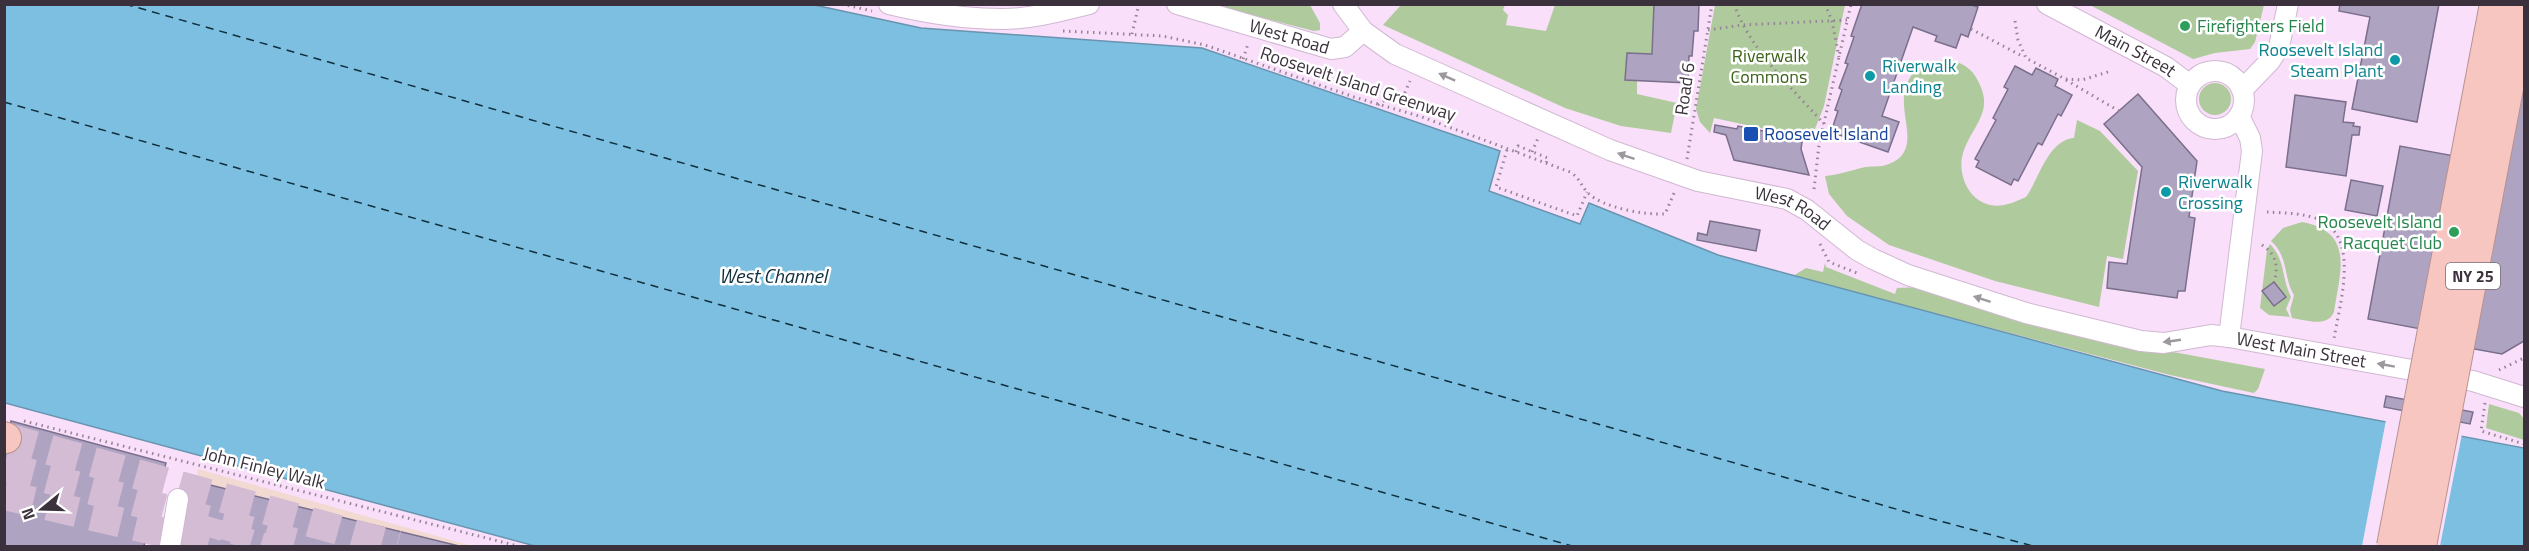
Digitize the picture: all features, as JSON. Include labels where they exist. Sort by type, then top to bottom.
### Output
[{"type":"highway","name":"NY 25","points":[[2382,546],[2485,4]]},
{"type":"highway","points":[[2392,546],[2494,4]]},
{"type":"highway","points":[[2412,546],[2515,4]]},
{"type":"highway","name":"NY 25","points":[[2421,546],[2524,4]]},
{"type":"street","points":[[882,8],[1004,19],[1052,13],[1089,4]]},
{"type":"street","name":"West Road","points":[[1177,4],[1331,49],[1345,47],[1363,31]]},
{"type":"street","name":"West Road","points":[[1343,4],[1363,31],[1395,54],[1601,146],[1680,176],[1787,199],[1807,210],[1857,250],[1890,268],[2026,313],[2153,342],[2174,342],[2211,335],[2229,337]]},
{"type":"street","name":"Main Street","points":[[2047,4],[2166,67],[2190,85]]},
{"type":"street","points":[[2242,90],[2270,61],[2279,47],[2288,4]]},
{"type":"street","points":[[2214,71],[2232,76],[2242,90],[2244,99],[2239,116],[2233,123],[2216,129],[2199,123],[2188,109],[2186,100],[2190,85],[2198,77],[2214,71]]},
{"type":"street","name":"West Main Street","points":[[2239,116],[2250,138],[2252,152],[2229,337],[2473,381],[2524,397]]},
{"type":"street","points":[[170,546],[178,499]]},
{"type":"path","points":[[842,4],[882,8]]},
{"type":"path","points":[[1132,34],[1139,4]]},
{"type":"path","name":"Road 6","points":[[1680,176],[1690,152],[1712,4]]},
{"type":"path","points":[[1734,4],[1742,26],[1784,80],[1824,124]]},
{"type":"path","points":[[1825,4],[1832,21],[1839,58]]},
{"type":"path","points":[[1814,189],[1824,124],[1851,4]]},
{"type":"path","points":[[1708,30],[1848,20]]},
{"type":"path","points":[[2015,21],[2018,40],[2026,58]]},
{"type":"path","points":[[1971,29],[2065,79],[2119,111]]},
{"type":"path","name":"Roosevelt Island Greenway","points":[[1062,31],[1179,38],[1205,45],[1378,105],[1418,116],[1516,152],[1578,177],[1587,192],[1597,200],[1644,215],[1665,214],[1680,176]]},
{"type":"path","points":[[2065,79],[2082,80],[2111,71]]},
{"type":"path","points":[[1400,104],[1413,74]]},
{"type":"path","points":[[1378,105],[1385,100],[1400,104],[1416,110],[1418,116]]},
{"type":"path","points":[[1532,152],[1540,131]]},
{"type":"path","points":[[1516,152],[1518,146],[1548,158],[1546,164]]},
{"type":"path","points":[[1507,150],[1496,187],[1577,216],[1587,192]]},
{"type":"path","points":[[2267,212],[2322,221],[2334,231],[2343,246],[2345,265],[2333,340]]},
{"type":"path","points":[[2262,245],[2270,250],[2277,265],[2274,282]]},
{"type":"path","points":[[2496,372],[2524,358]]},
{"type":"path","points":[[2485,399],[2481,431],[2524,444]]},
{"type":"path","name":"John Finley Walk","points":[[9,431],[518,546]]},
{"type":"shaded area","points":[[198,469],[472,546],[184,546]]},
{"type":"green space","points":[[1213,5],[1310,5],[1320,23],[1320,30],[1314,31]]},
{"type":"green space","points":[[1401,5],[1505,5],[1503,10],[1508,15],[1506,25],[1546,31],[1555,5],[1654,5],[1652,54],[1625,80],[1637,81],[1637,94],[1677,103],[1671,133],[1621,126],[1565,108],[1383,25]]},
{"type":"green space","name":"Riverwalk Commons","points":[[1715,5],[1845,5],[1824,106],[1811,139],[1714,118],[1710,133],[1700,122],[1696,109]]},
{"type":"green space","points":[[2090,5],[2264,5],[2255,42],[2250,49],[2215,53],[2193,59]]},
{"type":"green space","points":[[1950,59],[1970,70],[1983,92],[1983,110],[1967,143],[1962,161],[1966,185],[1970,192],[1982,202],[1999,206],[2026,197],[2051,153],[2065,140],[2074,138],[2077,120],[2100,131],[2138,171],[2123,259],[2107,256],[2099,307],[1995,281],[1889,245],[1847,216],[1829,194],[1825,176],[1885,165],[1898,159],[1907,144],[1904,97],[1909,79],[1920,64]]},
{"type":"green space","points":[[2215,83],[2226,88],[2231,99],[2226,110],[2215,115],[2204,110],[2199,99],[2204,88]]},
{"type":"green space","points":[[2302,222],[2319,227],[2330,235],[2337,244],[2340,256],[2334,312],[2326,320],[2310,321],[2292,318],[2290,310],[2294,295],[2281,254],[2271,241],[2283,228]]},
{"type":"green space","points":[[2270,244],[2279,257],[2291,297],[2286,309],[2290,317],[2269,315],[2260,308],[2267,250]]},
{"type":"green space","points":[[1825,263],[1826,267],[1895,294],[1897,288],[1922,287],[2098,338],[2265,369],[2258,389],[2254,393],[2170,375],[1793,276],[1806,268],[1823,272]]},
{"type":"green space","points":[[2489,404],[2519,413],[2524,419],[2524,440],[2486,428]]},
{"type":"water","name":"West Channel","points":[[810,4],[921,28],[1202,48],[1500,151],[1489,191],[1580,224],[1589,203],[1718,255],[2222,391],[2524,448],[2524,546],[535,546],[5,403],[4,5]]},
{"type":"pier","points":[[2374,416],[2475,435],[2462,434],[2440,546],[2362,546],[2386,420]]},
{"type":"building","points":[[1654,4],[1699,4],[1698,31],[1694,31],[1692,56],[1689,56],[1688,83],[1625,80],[1627,53],[1652,54]]},
{"type":"building","name":"Riverwalk Landing","points":[[1862,4],[1969,4],[1978,7],[1968,37],[1961,34],[1956,48],[1935,41],[1937,36],[1913,27],[1882,116],[1899,122],[1888,152],[1831,132],[1842,90],[1839,88],[1848,64],[1845,63],[1854,37],[1851,36]]},
{"type":"building","name":"Roosevelt Island Steam Plant","points":[[2340,4],[2439,4],[2417,122],[2352,109],[2370,17],[2339,11]]},
{"type":"building","name":"Roosevelt Island Racquet Club","points":[[2524,4],[2524,341],[2502,354],[2452,345],[2453,335],[2368,319],[2400,146],[2454,156]]},
{"type":"building","points":[[2015,66],[2032,75],[2036,68],[2058,79],[2055,86],[2072,95],[2061,116],[2058,114],[2042,145],[2038,143],[2018,181],[2014,179],[2011,185],[1976,167],[1979,161],[1975,159],[1996,120],[1993,118],[2008,89],[2004,87]]},
{"type":"building","name":"Riverwalk Crossing","points":[[2138,94],[2197,161],[2189,217],[2195,218],[2185,291],[2178,291],[2177,298],[2107,288],[2109,262],[2127,264],[2142,167],[2104,124]]},
{"type":"building","points":[[2295,95],[2346,102],[2343,122],[2354,123],[2353,126],[2360,127],[2359,135],[2352,135],[2346,176],[2286,167]]},
{"type":"building","points":[[1715,125],[1737,129],[1738,126],[1769,132],[1768,135],[1802,142],[1801,149],[1809,175],[1734,160],[1726,135],[1714,132]]},
{"type":"building","points":[[2351,180],[2383,186],[2377,216],[2345,210]]},
{"type":"building","points":[[1710,221],[1760,230],[1756,251],[1697,240],[1698,233],[1707,235]]},
{"type":"building","points":[[2274,282],[2286,297],[2274,306],[2262,291]]},
{"type":"building","points":[[2386,396],[2473,412],[2470,424],[2384,407]]},
{"type":"building","points":[[11,421],[166,463],[149,527],[141,526],[140,536],[146,537],[144,546],[4,546],[4,444]]},
{"type":"building","points":[[206,484],[459,546],[195,546]]},
{"type":"ferry route","points":[[125,4],[1910,513],[2033,546]]},
{"type":"ferry route","points":[[4,102],[1572,546]]},
{"type":"tunnel","points":[[6,438],[397,546]]},
{"type":"tunnel","points":[[4,467],[306,546]]},
{"type":"tunnel","points":[[4,495],[221,546]]},
{"type":"tunnel","points":[[175,517],[274,546]]},
{"type":"place","name":"Firefighters Field","points":[[2185,26]]},
{"type":"place","name":"Roosevelt Island Steam Plant","points":[[2395,60]]},
{"type":"place","name":"Riverwalk Landing","points":[[1870,76]]},
{"type":"place","name":"Roosevelt Island","points":[[1751,134]]},
{"type":"place","name":"Riverwalk Crossing","points":[[2166,192]]},
{"type":"place","name":"Roosevelt Island Racquet Club","points":[[2454,232]]}]
